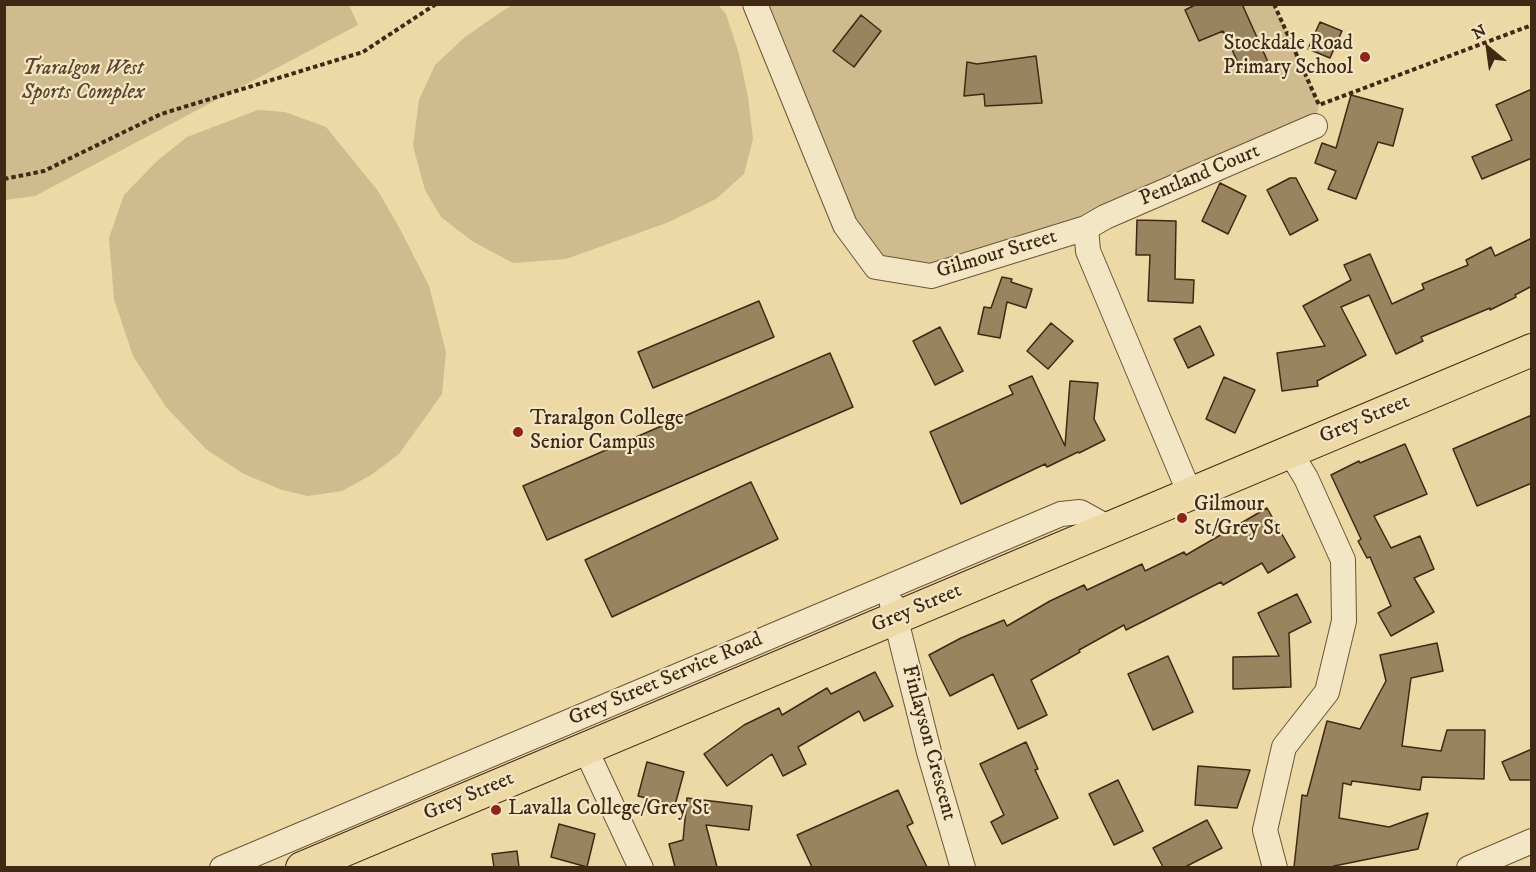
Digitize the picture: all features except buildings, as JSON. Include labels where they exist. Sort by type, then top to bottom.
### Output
[{"type":"main road","name":"Grey Street","points":[[302,867],[1532,350]]},
{"type":"street","name":"Gilmour Street","points":[[755,4],[845,225],[876,267],[931,276],[1086,228],[1088,251],[1190,494]]},
{"type":"street","name":"Pentland Court","points":[[1086,228],[1105,217],[1315,126]]},
{"type":"street","points":[[1275,867],[1265,830],[1284,747],[1327,692],[1344,621],[1343,560],[1306,478],[1290,452]]},
{"type":"street","name":"Grey Street Service Road","points":[[222,867],[1061,514],[1080,512],[1109,528]]},
{"type":"street","name":"Finlayson Crescent","points":[[887,587],[929,752],[963,867]]},
{"type":"street","points":[[607,705],[624,732]]},
{"type":"street","points":[[585,748],[642,867]]},
{"type":"street","points":[[286,840],[302,867]]},
{"type":"street","points":[[1470,867],[1532,841]]},
{"type":"path","points":[[4,179],[44,171],[161,114],[363,52],[436,4]]},
{"type":"path","points":[[1274,4],[1319,105],[1532,25]]},
{"type":"green space","points":[[515,4],[718,5],[726,14],[739,54],[748,97],[753,139],[744,174],[716,199],[669,222],[566,259],[513,263],[472,241],[441,217],[425,190],[413,146],[419,100],[435,65],[465,37]]},
{"type":"green space","name":"Traralgon West Sports Complex","points":[[4,5],[349,5],[358,25],[35,196],[5,200]]},
{"type":"green space","points":[[755,5],[1274,5],[1319,105],[1315,126],[931,276],[876,267]]},
{"type":"green space","points":[[258,110],[285,112],[326,127],[378,191],[429,286],[446,352],[442,394],[399,454],[371,475],[342,491],[308,496],[282,490],[244,474],[207,450],[166,407],[133,356],[114,299],[109,238],[124,195],[157,161],[187,137]]},
{"type":"place","name":"Stockdale Road Primary School","points":[[1365,57]]},
{"type":"place","name":"Traralgon College Senior Campus","points":[[518,432]]},
{"type":"place","name":"Gilmour St/Grey St","points":[[1182,518]]},
{"type":"place","name":"Lavalla College/Grey St","points":[[496,810]]}]
